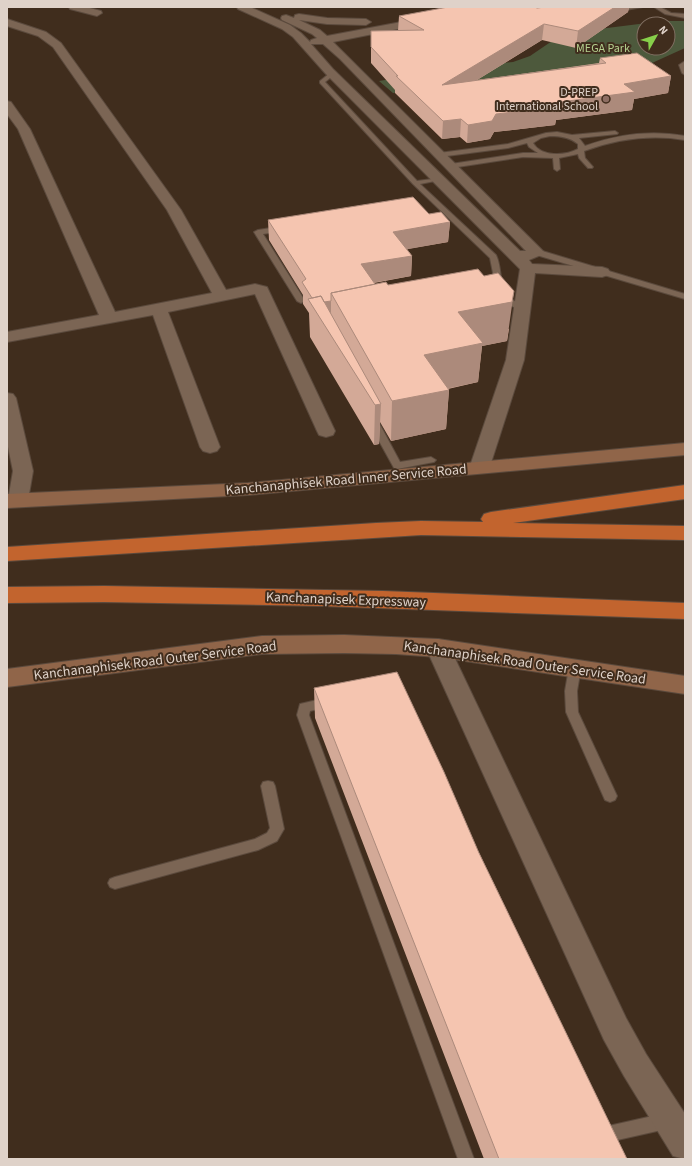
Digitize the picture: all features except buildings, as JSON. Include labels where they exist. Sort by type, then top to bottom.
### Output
[{"type":"highway","points":[[421,528],[685,492]]},
{"type":"highway","points":[[7,554],[421,528],[685,532]]},
{"type":"highway","name":"Kanchanapisek Expressway","points":[[7,595],[273,596],[685,611]]},
{"type":"main road","name":"Kanchanaphisek Road Inner Service Road","points":[[12,500],[248,488],[685,448]]},
{"type":"main road","name":"Kanchanaphisek Road Outer Service Road","points":[[7,678],[262,645],[396,645],[438,648],[684,686]]},
{"type":"street","points":[[74,7],[97,13]]},
{"type":"street","points":[[242,7],[286,27],[300,39],[332,74],[528,268],[602,272]]},
{"type":"street","points":[[265,9],[290,16],[326,21],[380,21],[439,14],[371,31],[300,39]]},
{"type":"street","points":[[265,9],[320,36],[344,58],[536,252],[528,256],[515,256]]},
{"type":"street","points":[[320,36],[380,21]]},
{"type":"street","points":[[7,22],[42,34],[57,45],[174,210],[221,295]]},
{"type":"street","points":[[344,58],[347,48],[354,41],[371,31]]},
{"type":"street","points":[[7,105],[27,136],[108,318]]},
{"type":"street","points":[[480,466],[515,360],[517,306],[528,268]]},
{"type":"street","points":[[7,337],[159,309],[221,295],[254,289],[261,290],[326,431]]},
{"type":"street","points":[[159,309],[210,447]]},
{"type":"street","points":[[7,398],[23,471],[12,500]]},
{"type":"street","points":[[438,648],[615,1029],[685,1144]]},
{"type":"lane","points":[[608,11],[640,7]]},
{"type":"lane","points":[[657,7],[661,12],[685,16]]},
{"type":"lane","points":[[685,63],[682,65],[685,73]]},
{"type":"lane","points":[[332,74],[322,82],[456,226],[494,257],[498,266],[500,289],[504,296],[517,306]]},
{"type":"lane","points":[[439,155],[508,146],[549,134],[572,137],[651,130],[685,132]]},
{"type":"lane","points":[[451,166],[524,155],[571,155],[601,142],[616,138],[662,134],[685,138]]},
{"type":"lane","points":[[572,137],[581,143],[582,158],[590,167]]},
{"type":"lane","points":[[532,140],[530,143],[535,150],[556,156]]},
{"type":"lane","points":[[556,156],[557,169]]},
{"type":"lane","points":[[415,183],[438,179]]},
{"type":"lane","points":[[296,226],[258,232],[301,301]]},
{"type":"lane","points":[[536,252],[685,297]]},
{"type":"lane","points":[[498,306],[517,306]]},
{"type":"lane","points":[[368,411],[397,466],[431,460]]},
{"type":"lane","points":[[575,668],[571,691],[572,712],[610,796]]},
{"type":"lane","points":[[344,700],[304,706],[303,715],[466,1159]]},
{"type":"lane","points":[[116,883],[258,844],[272,837],[277,829],[268,786]]},
{"type":"lane","points":[[604,1134],[669,1120]]},
{"type":"green space","name":"MEGA Park","points":[[676,21],[685,21],[685,48],[676,52]]},
{"type":"green space","name":"MEGA Park","points":[[636,24],[636,56],[667,56],[652,63],[538,76],[487,80],[393,93],[379,81],[464,67],[513,62],[530,56],[555,39],[591,30]]},
{"type":"place","name":"D-PREP International School","points":[[606,99]]}]
